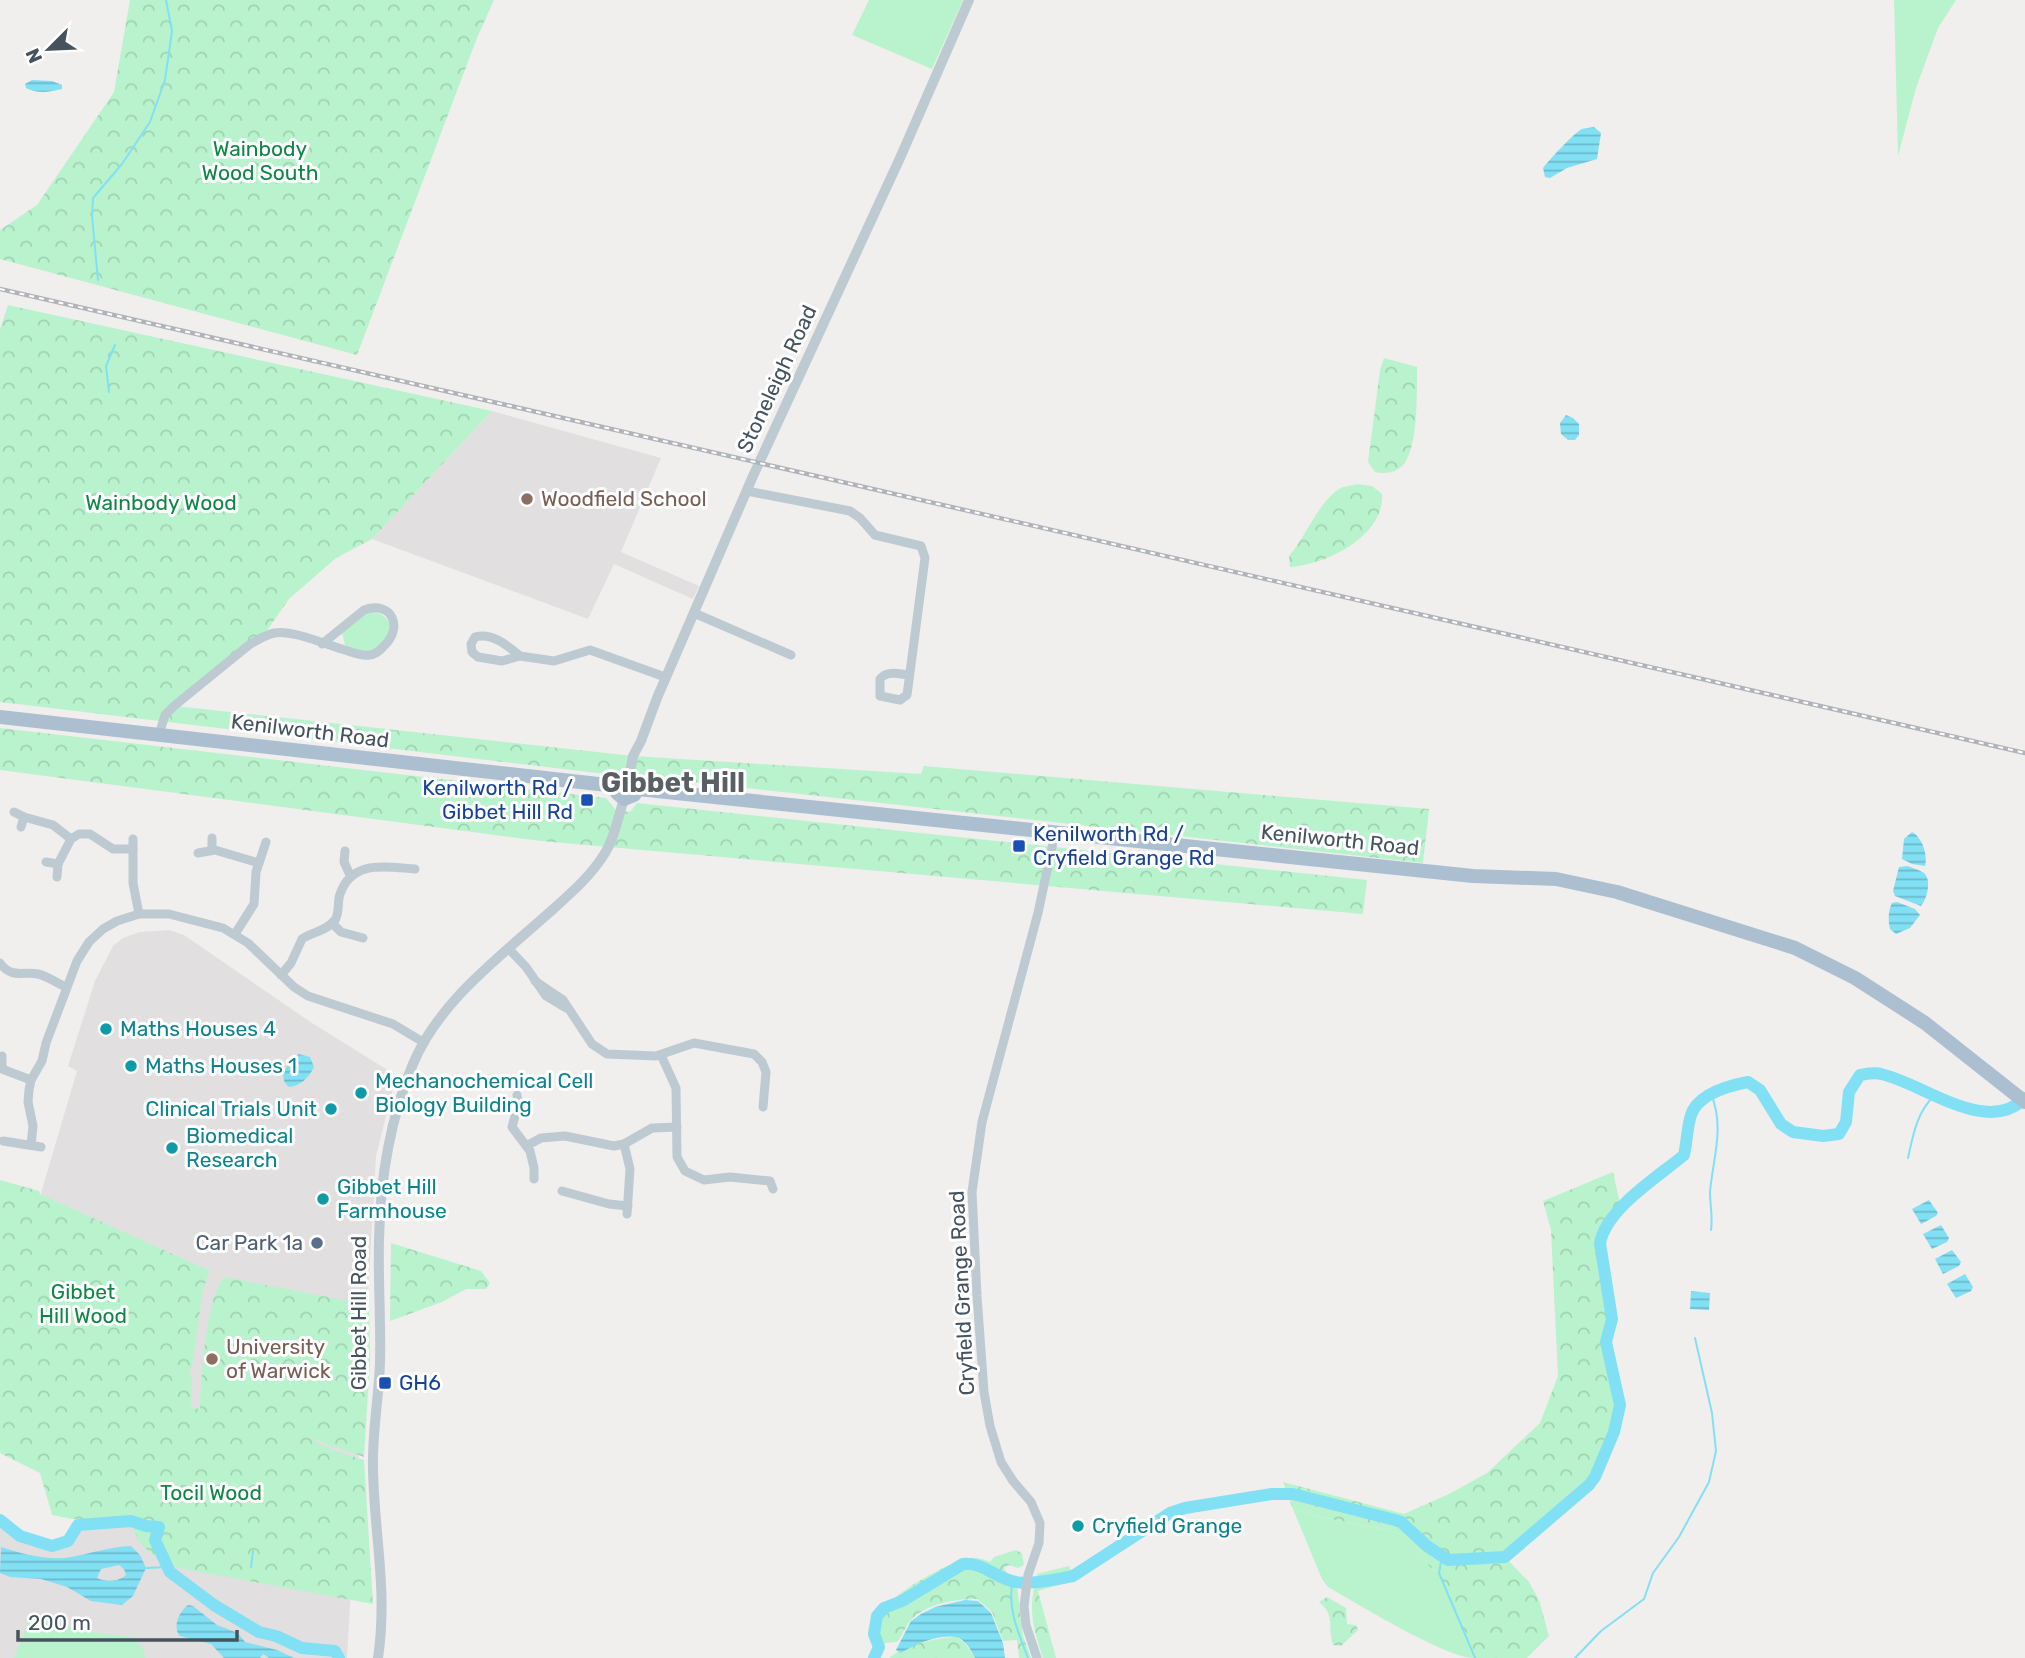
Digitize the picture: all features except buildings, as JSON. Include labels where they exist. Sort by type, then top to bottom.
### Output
[{"type":"main road","name":"Kenilworth Road","points":[[0,717],[616,786]]},
{"type":"main road","points":[[620,779],[633,783],[634,796],[624,799],[617,793],[616,786],[620,779]]},
{"type":"main road","name":"Kenilworth Road","points":[[633,783],[1055,833],[1472,876],[1556,879],[1617,892],[1795,948],[1854,978],[1925,1023],[2022,1099]]},
{"type":"street","name":"Stoneleigh Road","points":[[633,783],[633,756],[665,677],[969,0]]},
{"type":"street","points":[[747,491],[850,511],[875,535],[921,546],[925,558],[909,675]]},
{"type":"street","points":[[159,735],[165,715],[174,706],[263,636],[288,632],[322,644],[361,655],[372,655],[390,641],[395,626],[383,610],[370,608],[322,644]]},
{"type":"street","points":[[694,613],[791,656]]},
{"type":"street","points":[[520,656],[510,645],[486,636],[475,637],[471,644],[472,652],[478,657],[505,661],[520,656],[554,661],[590,650],[665,677]]},
{"type":"street","name":"Gibbet Hill Road","points":[[378,1658],[383,1594],[373,1465],[380,1385],[380,1207],[385,1166],[398,1111],[413,1064],[424,1042],[453,1003],[571,892],[598,863],[610,845],[624,799]]},
{"type":"street","points":[[14,811],[22,822],[52,825],[71,839]]},
{"type":"street","points":[[57,877],[58,864],[71,839],[86,833],[113,849],[133,844],[133,883],[139,914]]},
{"type":"street","name":"Cryfield Grange Road","points":[[1037,1658],[1025,1618],[1028,1575],[1039,1543],[1040,1523],[1031,1502],[1000,1461],[989,1426],[977,1296],[972,1192],[982,1122],[1038,913],[1055,833]]},
{"type":"street","points":[[212,838],[212,850]]},
{"type":"street","points":[[235,934],[255,899],[259,863],[266,842]]},
{"type":"street","points":[[198,853],[212,850],[259,863]]},
{"type":"street","points":[[345,851],[344,862],[351,877]]},
{"type":"street","points":[[46,862],[58,864]]},
{"type":"street","points":[[281,975],[291,964],[302,939],[332,923],[337,914],[341,892],[351,877],[370,867],[397,872],[415,869]]},
{"type":"street","points":[[3,1141],[36,1146],[28,1096],[31,1080],[42,1062],[66,987],[83,950],[96,935],[117,921],[139,914],[177,915],[223,928],[263,956],[281,975],[308,996],[393,1024],[424,1042]]},
{"type":"street","points":[[332,923],[341,932],[363,938]]},
{"type":"street","points":[[509,949],[535,982],[558,995],[584,1035],[600,1050],[614,1055],[661,1055],[694,1043],[754,1054],[762,1062],[766,1072],[763,1107]]},
{"type":"street","points":[[0,963],[15,975],[38,974],[66,987]]},
{"type":"street","points":[[661,1055],[676,1088],[679,1162],[685,1171],[694,1178],[710,1181],[730,1177],[772,1181]]},
{"type":"street","points":[[2,1056],[1,1069],[31,1080]]},
{"type":"street","points":[[517,1095],[518,1105],[512,1127],[528,1145],[534,1179]]},
{"type":"street","points":[[528,1145],[541,1139],[565,1136],[610,1145],[624,1143],[648,1129],[677,1127]]},
{"type":"street","points":[[562,1191],[628,1210],[629,1160],[624,1143]]},
{"type":"shaded area","name":"Woodfield School","points":[[492,411],[661,458],[621,552],[699,586],[693,599],[614,564],[588,619],[372,539]]},
{"type":"shaded area","name":"University of Warwick","points":[[169,930],[184,935],[312,1023],[394,1074],[376,1156],[347,1658],[0,1658],[0,1525],[21,1541],[53,1551],[75,1541],[81,1528],[41,1193],[77,1071],[68,1066],[95,981],[113,946],[123,938],[140,932]]},
{"type":"green space","name":"Wainbody Wood South","points":[[130,0],[494,0],[477,38],[357,355],[0,259],[0,230],[37,205],[114,92]]},
{"type":"green space","points":[[869,0],[963,0],[932,69],[852,35]]},
{"type":"green space","points":[[1894,0],[1956,0],[1938,28],[1916,88],[1898,156]]},
{"type":"green space","name":"Wainbody Wood","points":[[8,305],[492,411],[372,539],[336,558],[289,599],[263,636],[175,706],[633,756],[921,774],[924,766],[1429,809],[1423,863],[664,779],[653,775],[614,775],[0,702],[0,329]]},
{"type":"green space","points":[[1384,358],[1417,367],[1417,401],[1415,427],[1407,459],[1393,472],[1384,473],[1375,472],[1368,462],[1380,370]]},
{"type":"green space","points":[[1357,484],[1372,486],[1382,494],[1374,523],[1364,535],[1336,554],[1320,561],[1290,567],[1289,556],[1326,501],[1341,488]]},
{"type":"green space","points":[[372,611],[384,616],[391,627],[387,640],[370,652],[349,648],[345,645],[342,633],[365,613]]},
{"type":"green space","points":[[0,728],[606,798],[616,810],[630,812],[637,803],[1367,880],[1363,914],[541,841],[0,770]]},
{"type":"green space","points":[[1613,1172],[1621,1208],[1609,1223],[1601,1249],[1612,1318],[1607,1355],[1620,1399],[1616,1424],[1603,1459],[1589,1485],[1505,1557],[1529,1582],[1539,1600],[1549,1636],[1527,1658],[1473,1658],[1439,1573],[1430,1567],[1409,1537],[1293,1509],[1283,1482],[1404,1514],[1487,1473],[1540,1423],[1558,1376],[1551,1230],[1543,1201]]},
{"type":"green space","points":[[0,1180],[39,1191],[40,1194],[210,1271],[203,1289],[189,1374],[192,1377],[191,1408],[200,1409],[209,1319],[213,1300],[225,1277],[369,1305],[370,1361],[364,1457],[305,1436],[333,1450],[364,1460],[373,1604],[179,1568],[147,1550],[137,1537],[129,1518],[72,1519],[52,1515],[40,1473],[0,1453]]},
{"type":"green space","points":[[391,1243],[481,1271],[490,1283],[486,1289],[466,1289],[442,1302],[390,1321]]},
{"type":"green space","points":[[1293,1509],[1409,1537],[1430,1567],[1439,1573],[1473,1658],[1422,1640],[1328,1587],[1322,1579]]},
{"type":"green space","points":[[1016,1550],[1022,1553],[1024,1565],[1018,1568],[1009,1565],[1004,1568],[1009,1577],[1019,1578],[1017,1585],[1023,1636],[1031,1658],[1019,1658],[1017,1640],[1003,1641],[992,1612],[977,1599],[935,1605],[911,1620],[897,1642],[884,1643],[879,1634],[882,1620],[893,1600],[907,1589],[962,1560],[974,1558],[990,1562],[994,1557]]},
{"type":"green space","points":[[1069,1566],[1073,1576],[1066,1583],[1038,1591],[1056,1658],[1043,1658],[1032,1617],[1037,1574]]},
{"type":"green space","points":[[1327,1597],[1346,1608],[1347,1624],[1356,1625],[1358,1630],[1341,1646],[1333,1645],[1328,1612],[1319,1602]]},
{"type":"green space","points":[[30,1618],[97,1633],[135,1637],[144,1651],[145,1658],[14,1658]]},
{"type":"green space","points":[[956,1637],[964,1642],[975,1658],[889,1658],[921,1643]]},
{"type":"water","points":[[32,80],[52,81],[62,85],[62,89],[44,92],[26,88],[25,84]]},
{"type":"water","points":[[1594,127],[1601,133],[1597,159],[1567,168],[1550,178],[1545,177],[1543,168],[1562,147],[1582,129]]},
{"type":"water","points":[[1566,415],[1579,424],[1579,435],[1575,440],[1568,440],[1561,434],[1560,423]]},
{"type":"water","points":[[1912,832],[1923,847],[1925,866],[1902,859],[1904,839]]},
{"type":"water","points":[[1908,866],[1924,873],[1928,880],[1927,894],[1921,906],[1895,896],[1893,891],[1899,867]]},
{"type":"water","points":[[1897,902],[1915,909],[1920,915],[1910,928],[1896,934],[1890,929],[1889,916],[1892,903]]},
{"type":"water","points":[[299,1054],[310,1057],[314,1067],[304,1080],[289,1087],[284,1079],[285,1069]]},
{"type":"water","points":[[1929,1200],[1938,1213],[1921,1224],[1912,1209]]},
{"type":"water","points":[[1941,1225],[1949,1238],[1947,1242],[1932,1249],[1923,1234]]},
{"type":"water","points":[[1952,1250],[1961,1262],[1959,1266],[1943,1274],[1935,1259]]},
{"type":"water","points":[[1965,1274],[1973,1287],[1971,1291],[1956,1298],[1947,1284]]},
{"type":"water","points":[[1691,1291],[1710,1293],[1709,1310],[1690,1309]]},
{"type":"water","points":[[131,1546],[140,1555],[146,1568],[133,1596],[122,1605],[91,1601],[67,1587],[41,1579],[10,1577],[0,1573],[1,1547],[54,1558]],"holes":[[[119,1565],[126,1575],[120,1579],[108,1581],[97,1578],[101,1569]]]},
{"type":"water","points":[[965,1600],[978,1601],[991,1613],[1003,1643],[1005,1658],[975,1658],[962,1640],[949,1636],[927,1640],[901,1653],[896,1650],[911,1621],[935,1607]]},
{"type":"water","points":[[188,1605],[217,1625],[238,1633],[245,1642],[277,1650],[294,1658],[269,1658],[263,1654],[260,1658],[224,1658],[211,1644],[180,1636],[178,1620]]},
{"type":"waterway","points":[[98,280],[93,198],[122,164],[150,122],[165,80],[172,31],[166,0]]},
{"type":"waterway","points":[[109,392],[106,366],[115,345]]},
{"type":"waterway","points":[[874,1658],[879,1647],[874,1634],[877,1616],[884,1608],[902,1601],[963,1564],[977,1566],[1022,1583],[1073,1576],[1170,1513],[1185,1508],[1272,1494],[1293,1494],[1401,1522],[1427,1546],[1448,1560],[1505,1557],[1595,1477],[1614,1432],[1620,1405],[1606,1342],[1612,1319],[1600,1243],[1612,1218],[1623,1206],[1684,1155],[1691,1115],[1700,1102],[1723,1089],[1748,1082],[1760,1090],[1781,1124],[1793,1132],[1823,1136],[1839,1134],[1846,1122],[1849,1092],[1860,1075],[1873,1073],[1898,1079],[1974,1110],[1992,1112],[2010,1109],[2025,1098]]},
{"type":"waterway","points":[[1711,1094],[1718,1131],[1710,1192],[1711,1230]]},
{"type":"waterway","points":[[1908,1158],[1920,1117],[1934,1096]]},
{"type":"waterway","points":[[1575,1658],[1601,1631],[1644,1599],[1653,1573],[1679,1537],[1709,1482],[1716,1451],[1712,1413],[1695,1338]]},
{"type":"waterway","points":[[0,1520],[20,1536],[52,1546],[68,1541],[78,1525],[131,1521],[159,1527],[155,1540],[170,1572],[214,1605],[259,1632],[276,1636],[302,1648],[335,1651],[339,1658]]},
{"type":"waterway","points":[[251,1567],[253,1551]]},
{"type":"waterway","points":[[1442,1556],[1439,1573],[1475,1658]]},
{"type":"waterway","points":[[146,1568],[168,1567]]},
{"type":"waterway","points":[[1017,1583],[1012,1585],[1012,1604],[1015,1622],[1028,1658]]},
{"type":"railway","points":[[0,289],[2025,753]]},
{"type":"place","name":"Woodfield School","points":[[527,499]]},
{"type":"place","name":"Kenilworth Rd / Gibbet Hill Rd","points":[[587,800]]},
{"type":"place","name":"Kenilworth Rd / Cryfield Grange Rd","points":[[1019,846]]},
{"type":"place","name":"Maths Houses 4","points":[[106,1029]]},
{"type":"place","name":"Maths Houses 1","points":[[131,1066]]},
{"type":"place","name":"Mechanochemical Cell Biology Building","points":[[361,1093]]},
{"type":"place","name":"Clinical Trials Unit","points":[[331,1109]]},
{"type":"place","name":"Biomedical Research","points":[[172,1148]]},
{"type":"place","name":"Gibbet Hill Farmhouse","points":[[323,1199]]},
{"type":"place","name":"Car Park 1a","points":[[317,1243]]},
{"type":"place","name":"University of Warwick","points":[[212,1359]]},
{"type":"place","name":"GH6","points":[[385,1383]]},
{"type":"place","name":"Cryfield Grange","points":[[1078,1526]]},
{"type":"district","name":"Gibbet Hill","points":[[673,782]]},
{"type":"park label","name":"Gibbet Hill Wood","points":[[83,1304]]},
{"type":"park label","name":"Tocil Wood","points":[[211,1493]]}]
